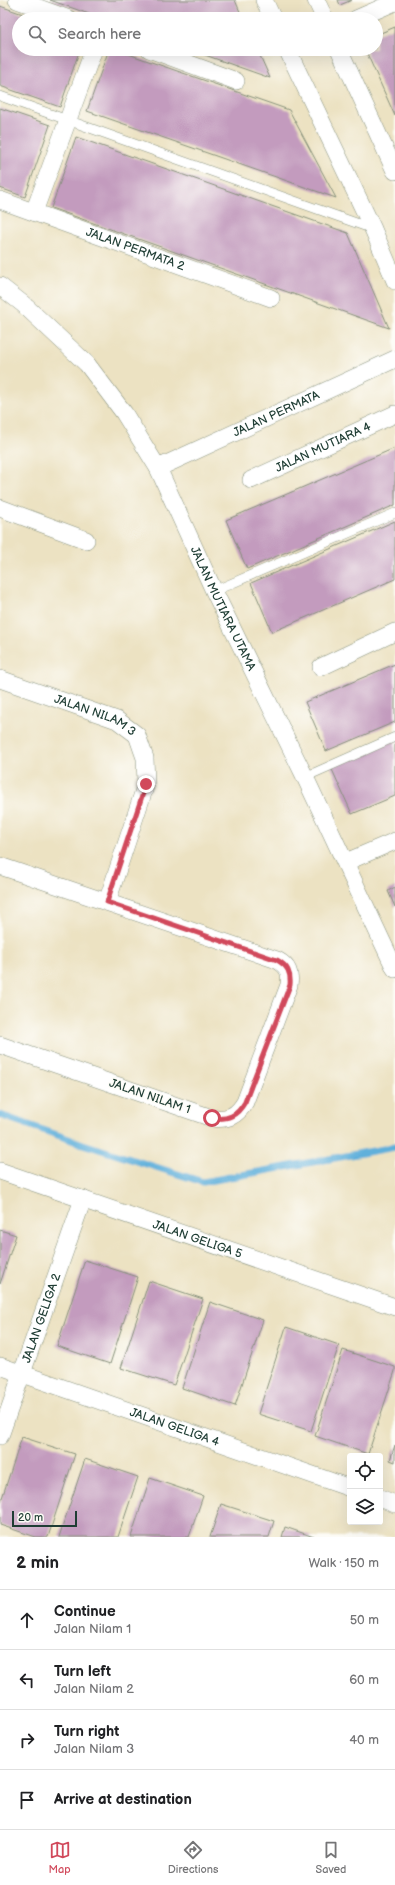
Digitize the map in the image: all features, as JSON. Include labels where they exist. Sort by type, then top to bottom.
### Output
[{"type":"street","points":[[17,0],[50,12]]},
{"type":"street","points":[[264,0],[270,12]]},
{"type":"street","points":[[316,0],[322,12]]},
{"type":"street","points":[[372,12],[395,2]]},
{"type":"street","points":[[34,212],[91,56]]},
{"type":"street","points":[[168,56],[236,81]]},
{"type":"street","points":[[291,56],[373,229],[395,281]]},
{"type":"street","points":[[341,56],[395,171]]},
{"type":"street","name":"JALAN PERMATA 2","points":[[0,200],[270,298]]},
{"type":"street","name":"JALAN MUTIARA UTAMA","points":[[0,286],[23,304],[87,364],[124,413],[158,468],[214,591],[393,959]]},
{"type":"street","name":"JALAN PERMATA","points":[[158,468],[395,359]]},
{"type":"street","name":"JALAN MUTIARA 4","points":[[251,480],[395,414]]},
{"type":"street","points":[[0,508],[86,540]]},
{"type":"street","points":[[321,666],[395,632]]},
{"type":"street","name":"JALAN NILAM 3","points":[[0,679],[117,720],[137,734],[145,758],[146,784],[107,902]]},
{"type":"street","points":[[346,862],[395,840]]},
{"type":"street","points":[[0,866],[107,902]]},
{"type":"street","name":"JALAN NILAM 1","points":[[0,1045],[212,1118],[222,1119],[232,1117],[240,1111],[245,1102],[290,985],[291,978],[289,970],[284,964],[277,960],[107,902]]},
{"type":"street","name":"JALAN GELIGA 5","points":[[0,1170],[395,1307]]},
{"type":"street","name":"JALAN GELIGA 2","points":[[0,1436],[83,1199]]},
{"type":"street","name":"JALAN GELIGA 4","points":[[0,1366],[347,1487]]},
{"type":"street","points":[[383,1499],[395,1504]]},
{"type":"lane","points":[[0,96],[373,229]]},
{"type":"lane","points":[[214,591],[395,513]]},
{"type":"lane","points":[[305,777],[395,737]]},
{"type":"building","points":[[50,0],[235,0],[240,12],[83,12]]},
{"type":"building","points":[[338,0],[352,0],[340,5]]},
{"type":"building","points":[[0,6],[17,12],[12,12],[12,56],[78,56],[60,107],[0,86]]},
{"type":"building","points":[[395,27],[395,116],[368,56],[383,56],[383,32]]},
{"type":"building","points":[[107,56],[134,56],[289,110],[336,198],[87,111]]},
{"type":"building","points":[[208,56],[260,56],[270,78]]},
{"type":"building","points":[[0,108],[50,125],[25,197],[0,188]]},
{"type":"building","points":[[76,137],[348,233],[389,328],[51,208]]},
{"type":"building","points":[[395,448],[395,505],[247,569],[226,520]]},
{"type":"building","points":[[395,521],[395,579],[272,632],[251,583]]},
{"type":"building","points":[[395,664],[395,722],[326,751],[305,702]]},
{"type":"building","points":[[395,737],[395,796],[352,814],[330,765]]},
{"type":"building","points":[[395,887],[395,907],[388,891]]},
{"type":"building","points":[[0,1230],[16,1235],[0,1284]]},
{"type":"building","points":[[85,1260],[138,1277],[110,1364],[57,1346]]},
{"type":"building","points":[[149,1281],[203,1299],[174,1385],[121,1368]]},
{"type":"building","points":[[210,1302],[263,1320],[235,1406],[182,1388]]},
{"type":"building","points":[[286,1327],[339,1345],[311,1431],[258,1414]]},
{"type":"building","points":[[343,1350],[395,1367],[368,1453],[315,1436]]},
{"type":"building","points":[[22,1437],[75,1454],[48,1537],[36,1537],[0,1525],[0,1504]]},
{"type":"building","points":[[395,1445],[395,1462],[390,1460]]},
{"type":"building","points":[[85,1459],[138,1477],[118,1537],[59,1537]]},
{"type":"building","points":[[150,1478],[203,1496],[189,1537],[131,1537]]},
{"type":"building","points":[[221,1504],[274,1521],[269,1537],[210,1537]]},
{"type":"building","points":[[285,1527],[314,1537],[282,1537]]},
{"type":"waterway","points":[[0,1115],[83,1144],[203,1182],[395,1147]]},
{"type":"route","points":[[146,784],[107,902],[277,960],[284,964],[289,970],[291,978],[290,985],[245,1102],[240,1111],[232,1117],[222,1119],[212,1118]]}]
